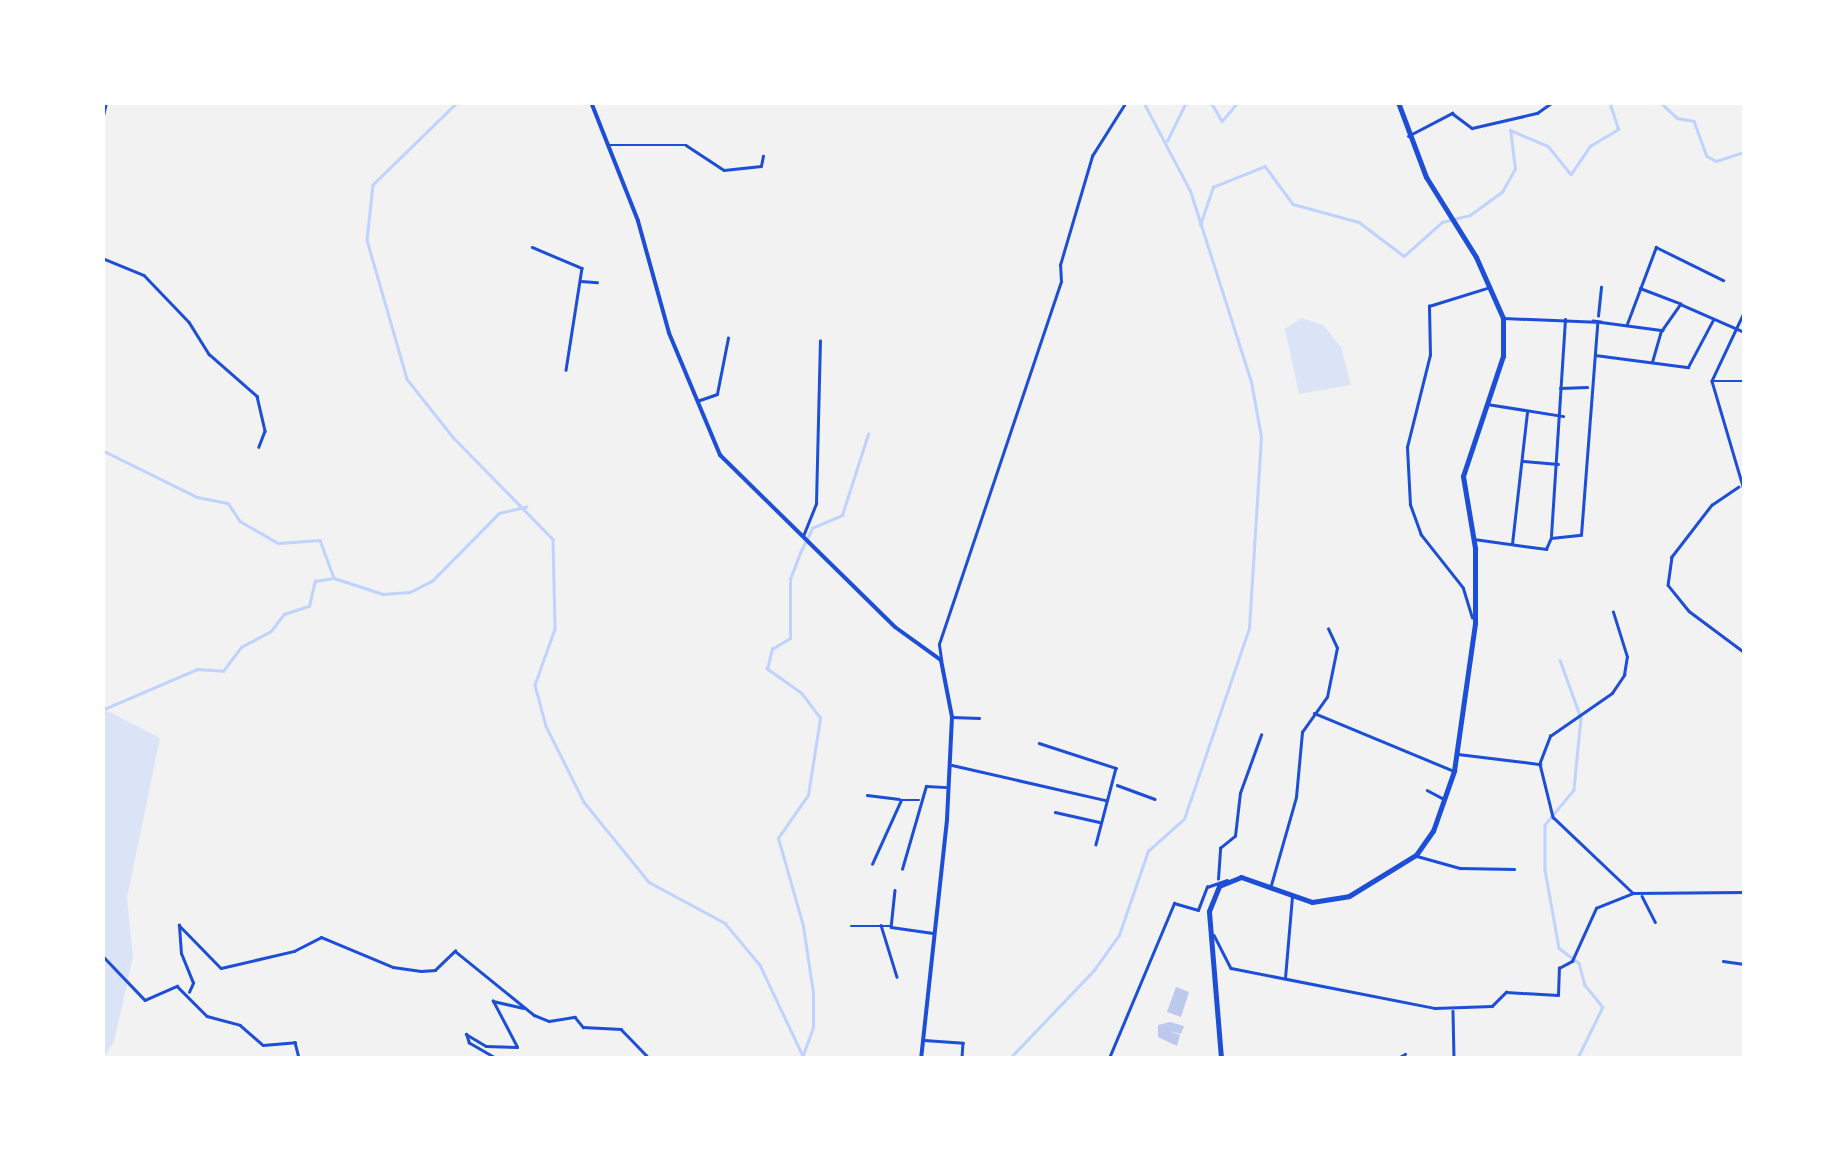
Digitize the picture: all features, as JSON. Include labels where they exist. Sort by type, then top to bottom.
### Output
[{"type":"highway","points":[[1221,1058],[1210,902],[1227,880],[1241,876],[1292,895],[1338,900],[1416,856],[1445,800],[1454,771],[1475,624],[1474,539],[1463,476],[1503,356],[1503,318],[1465,238],[1436,196],[1408,136],[1398,102]]},
{"type":"main road","points":[[592,102],[697,402],[734,474],[894,627],[941,660],[952,717],[950,764],[921,1058]]},
{"type":"street","points":[[102,120],[106,102]]},
{"type":"street","points":[[941,660],[939,644],[1061,282],[1060,265],[1092,156],[1126,102]]},
{"type":"street","points":[[1408,136],[1452,113],[1472,128],[1537,113],[1553,102]]},
{"type":"street","points":[[607,145],[686,145],[724,170],[761,166],[763,156]]},
{"type":"street","points":[[532,247],[582,268],[566,370]]},
{"type":"street","points":[[1627,326],[1638,287],[1656,247],[1724,280]]},
{"type":"street","points":[[102,258],[144,274],[189,322],[209,354],[256,396],[265,424],[259,447]]},
{"type":"street","points":[[580,281],[597,282]]},
{"type":"street","points":[[1475,624],[1463,588],[1421,535],[1410,505],[1407,447],[1430,355],[1430,306],[1491,286]]},
{"type":"street","points":[[1550,538],[1580,535],[1589,387],[1601,287]]},
{"type":"street","points":[[1638,287],[1744,332]]},
{"type":"street","points":[[1652,362],[1662,330],[1680,304]]},
{"type":"street","points":[[1739,487],[1737,452],[1712,381],[1733,327],[1744,312]]},
{"type":"street","points":[[1503,318],[1597,321],[1662,330]]},
{"type":"street","points":[[1594,355],[1688,368],[1714,318]]},
{"type":"street","points":[[1474,539],[1546,549],[1562,416],[1558,388],[1564,319]]},
{"type":"street","points":[[697,402],[716,394],[728,338]]},
{"type":"street","points":[[803,536],[816,503],[820,341]]},
{"type":"street","points":[[1712,381],[1734,386],[1744,381]]},
{"type":"street","points":[[1558,388],[1589,387]]},
{"type":"street","points":[[1486,404],[1562,416]]},
{"type":"street","points":[[1512,544],[1527,412]]},
{"type":"street","points":[[1521,460],[1558,464]]},
{"type":"street","points":[[1739,487],[1744,490]]},
{"type":"street","points":[[1739,487],[1712,505],[1672,558],[1668,585],[1689,611],[1744,652]]},
{"type":"street","points":[[1613,612],[1627,657],[1624,675],[1612,693],[1550,736],[1540,764],[1553,817],[1633,893],[1744,892]]},
{"type":"street","points":[[1271,886],[1296,797],[1302,732],[1312,712],[1327,696],[1337,648],[1328,629]]},
{"type":"street","points":[[1312,712],[1454,771]]},
{"type":"street","points":[[952,717],[980,718]]},
{"type":"street","points":[[1110,1058],[1174,904],[1198,910],[1218,880],[1220,848],[1235,836],[1240,793],[1261,735]]},
{"type":"street","points":[[1038,743],[1113,764],[1115,785],[1106,800],[1096,844]]},
{"type":"street","points":[[1456,754],[1540,764]]},
{"type":"street","points":[[950,764],[1106,800]]},
{"type":"street","points":[[1115,785],[1155,799]]},
{"type":"street","points":[[902,870],[926,786],[948,787]]},
{"type":"street","points":[[1428,790],[1445,800]]},
{"type":"street","points":[[867,795],[920,800]]},
{"type":"street","points":[[872,864],[901,800]]},
{"type":"street","points":[[1055,812],[1101,822]]},
{"type":"street","points":[[1416,856],[1460,868],[1514,869]]},
{"type":"street","points":[[1218,880],[1227,880]]},
{"type":"street","points":[[892,926],[895,890]]},
{"type":"street","points":[[1213,934],[1231,968],[1452,1010],[1492,1006],[1506,992],[1558,995],[1560,968],[1572,961],[1596,908],[1633,893]]},
{"type":"street","points":[[1285,980],[1292,895]]},
{"type":"street","points":[[1642,895],[1656,922]]},
{"type":"street","points":[[189,992],[194,983],[180,954],[179,925],[221,968],[294,951],[321,937],[392,967],[421,972],[459,952],[528,1010],[550,1022],[575,1017],[583,1026],[621,1029],[649,1058]]},
{"type":"street","points":[[851,926],[881,925],[934,933]]},
{"type":"street","points":[[881,925],[897,976]]},
{"type":"street","points":[[102,955],[145,1000],[166,986],[189,992],[207,1016],[240,1025],[263,1044],[295,1042],[299,1058]]},
{"type":"street","points":[[1724,961],[1744,964]]},
{"type":"street","points":[[495,1058],[469,1043],[466,1034],[486,1046],[517,1047],[493,1001],[528,1010]]},
{"type":"street","points":[[1452,1010],[1454,1058]]},
{"type":"street","points":[[923,1040],[963,1043],[962,1058]]},
{"type":"street","points":[[1398,1058],[1405,1054]]},
{"type":"shaded area","points":[[1301,318],[1323,325],[1341,347],[1351,385],[1299,394],[1285,329]]},
{"type":"shaded area","points":[[102,708],[160,738],[127,898],[133,957],[114,1042],[103,1058]]},
{"type":"building","points":[[1176,987],[1189,992],[1181,1017],[1167,1012]]},
{"type":"building","points":[[1170,1022],[1184,1026],[1181,1034],[1170,1031],[1180,1035],[1177,1046],[1158,1037],[1158,1025]]},
{"type":"waterway","points":[[458,102],[373,185],[367,240],[407,379],[453,437],[553,539],[555,629],[535,685],[546,726],[584,802],[649,882],[725,923],[760,965],[804,1058]]},
{"type":"waterway","points":[[1010,1058],[1094,970],[1119,935],[1148,851],[1184,819],[1249,628],[1261,437],[1251,382],[1190,191],[1143,102]]},
{"type":"waterway","points":[[1167,141],[1186,102]]},
{"type":"waterway","points":[[1211,102],[1222,121],[1238,102]]},
{"type":"waterway","points":[[1200,225],[1213,187],[1265,166],[1293,204],[1359,222],[1404,256],[1442,222],[1470,215],[1502,192],[1515,169],[1510,130],[1548,146],[1571,174],[1590,146],[1618,129],[1609,102]]},
{"type":"waterway","points":[[1660,102],[1677,118],[1694,121],[1707,156],[1716,161],[1744,152]]},
{"type":"waterway","points":[[803,1055],[813,1028],[813,993],[803,926],[778,838],[808,795],[820,718],[801,693],[767,669],[772,649],[790,638],[790,579],[801,551],[812,528],[842,515],[868,434]]},
{"type":"waterway","points":[[102,450],[197,497],[228,503],[240,521],[278,543],[320,540],[334,578]]},
{"type":"waterway","points":[[102,710],[197,669],[223,671],[241,647],[271,631],[284,614],[309,606],[315,581],[334,578],[383,594],[410,592],[432,581],[499,513],[526,507]]},
{"type":"waterway","points":[[1560,660],[1581,718],[1574,790],[1545,825],[1545,870],[1559,948],[1579,963],[1585,985],[1603,1007],[1578,1058]]}]
